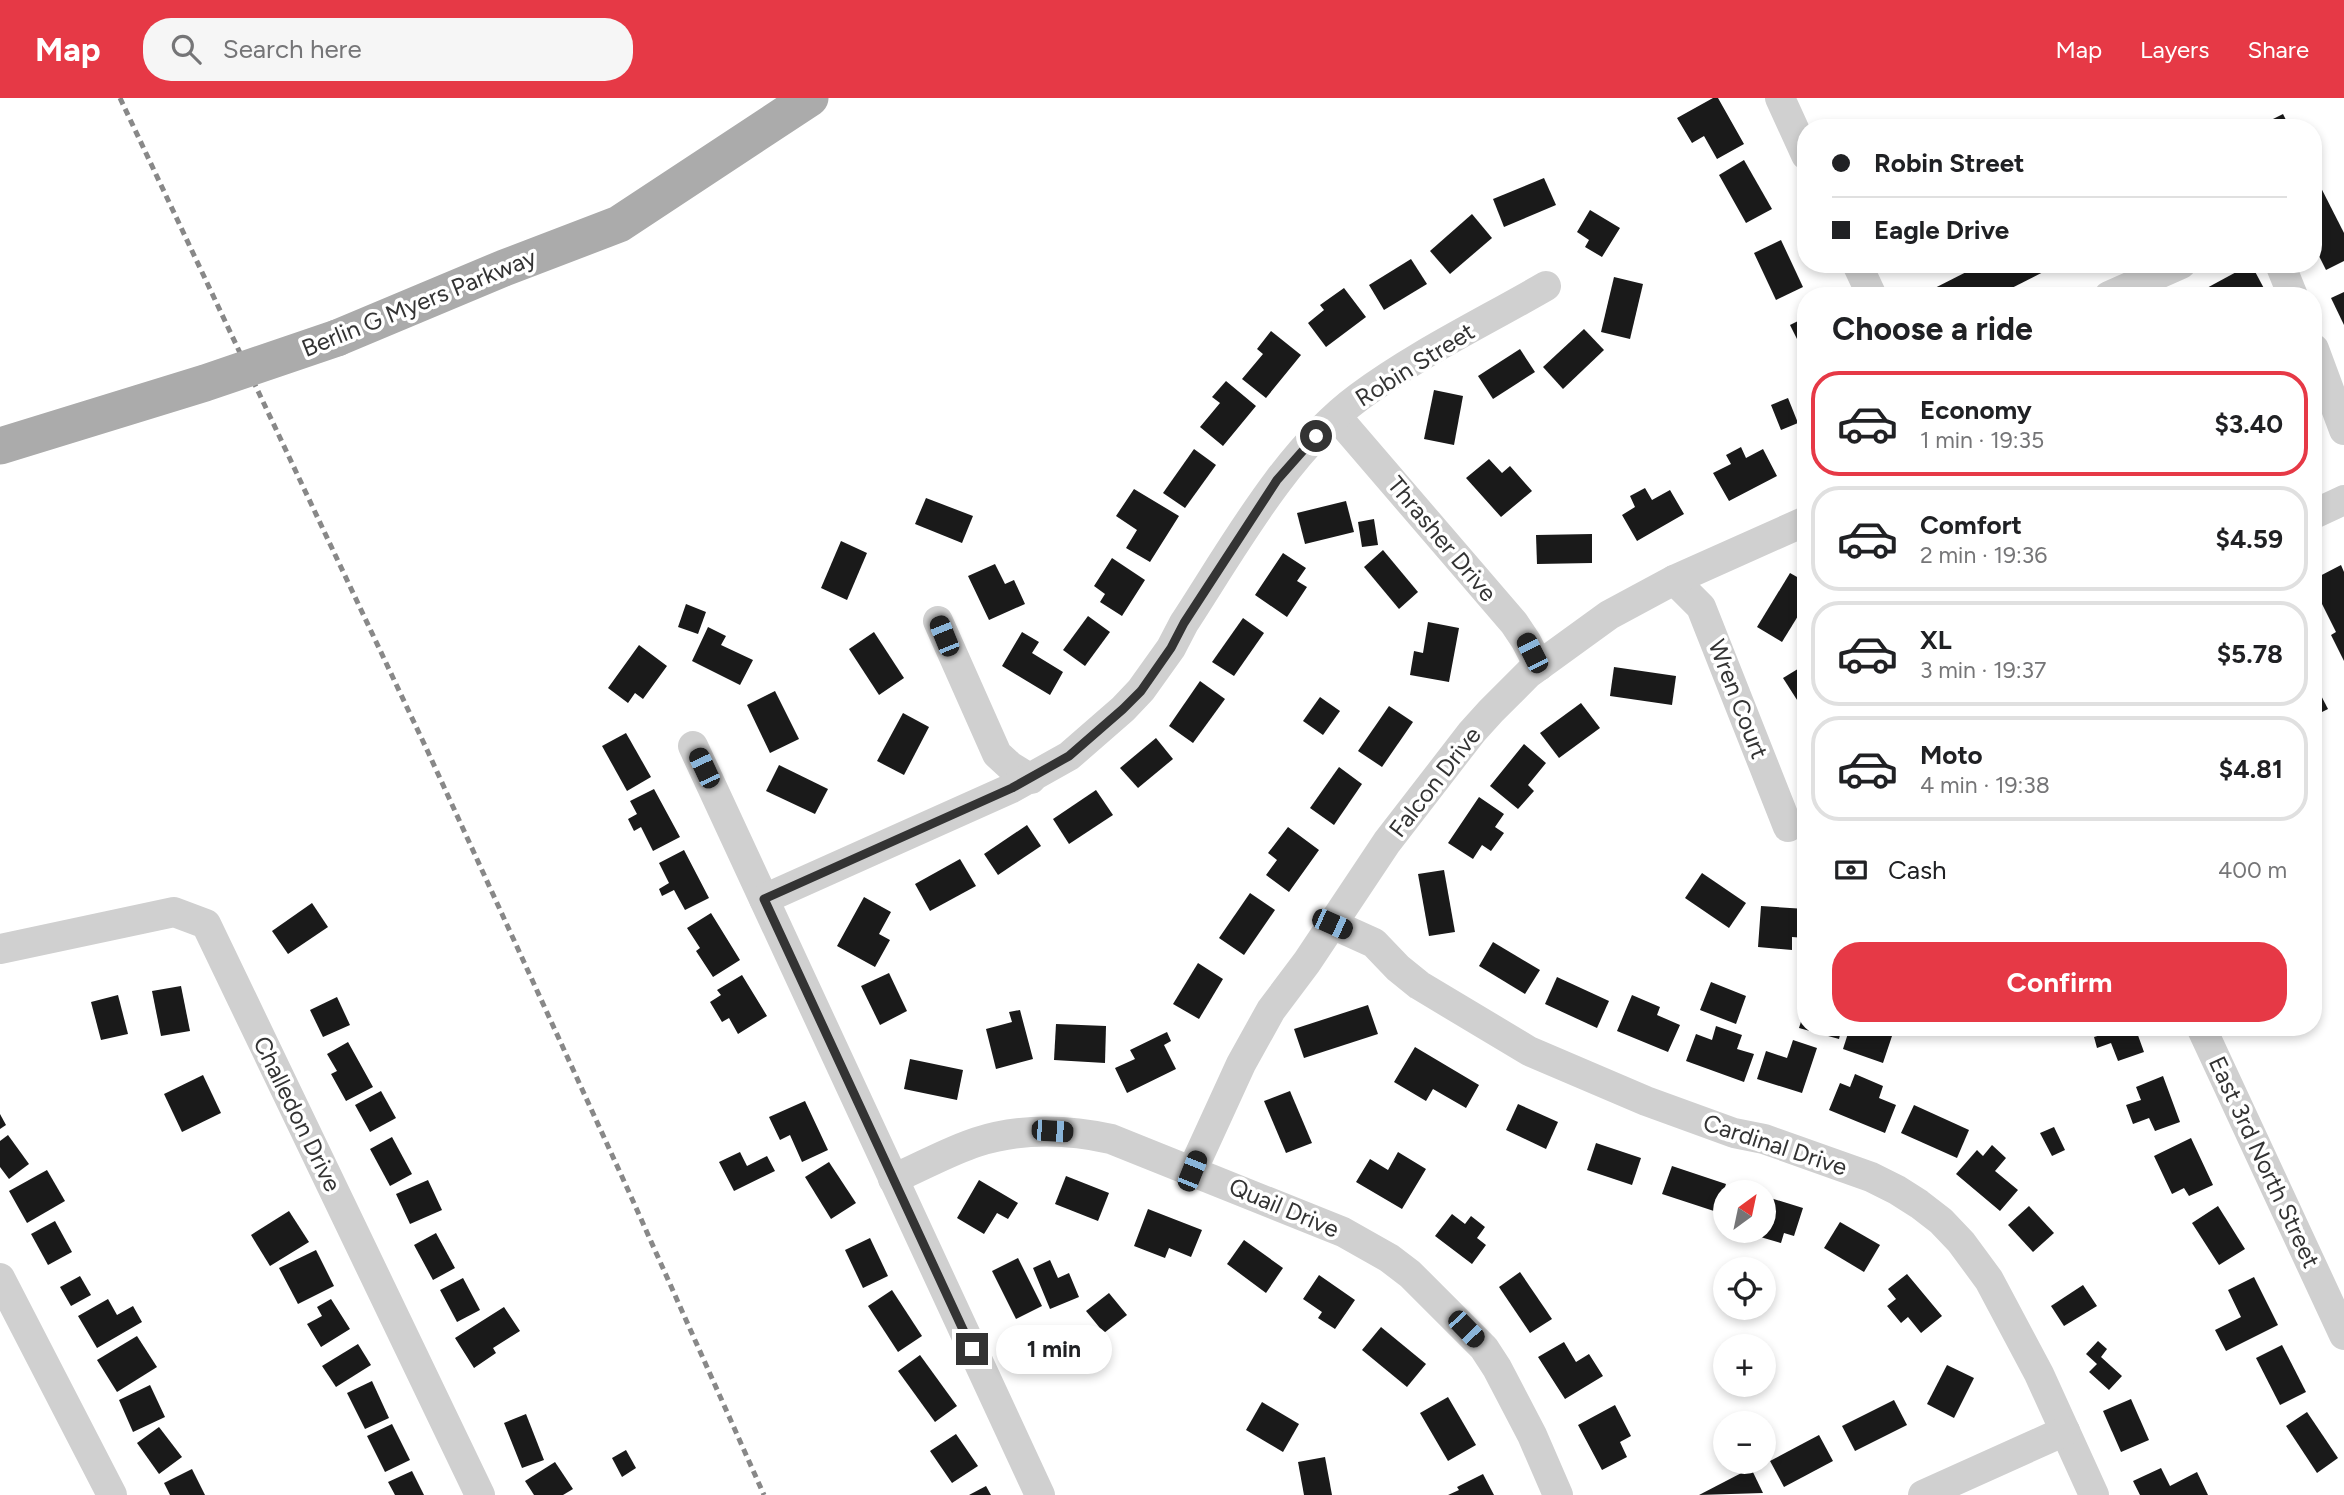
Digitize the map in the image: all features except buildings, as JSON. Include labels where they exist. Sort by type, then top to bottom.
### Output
[{"type":"main road","name":"Berlin G Myers Parkway","points":[[0,446],[205,383],[337,338],[503,268],[619,224],[810,98]]},
{"type":"street","points":[[1780,98],[1797,135]]},
{"type":"street","points":[[2129,287],[2161,273]]},
{"type":"street","name":"Robin Street","points":[[764,899],[1031,779],[1069,756],[1141,691],[1277,480],[1337,417],[1357,398],[1426,353],[1546,286]]},
{"type":"street","points":[[2322,371],[2344,430]]},
{"type":"street","name":"Thrasher Drive","points":[[1337,417],[1514,623],[1539,666]]},
{"type":"street","points":[[2322,510],[2344,500]]},
{"type":"street","name":"Falcon Drive","points":[[1192,1171],[1241,1064],[1271,1010],[1307,962],[1387,842],[1472,732],[1529,673],[1609,615],[1674,580],[1797,525]]},
{"type":"street","name":"Wren Court","points":[[1674,580],[1701,607],[1788,827]]},
{"type":"street","points":[[938,621],[997,754],[1031,779]]},
{"type":"street","points":[[693,746],[1040,1495]]},
{"type":"street","name":"Challedon Drive","points":[[0,949],[174,912],[206,924],[480,1495]]},
{"type":"street","name":"Cardinal Drive","points":[[1332,924],[1374,943],[1419,985],[1529,1051],[1646,1101],[1734,1133],[1764,1139],[1871,1177],[1919,1204],[1941,1221],[1977,1262],[2039,1374],[2094,1495]]},
{"type":"street","name":"East 3rd North Street","points":[[2206,1036],[2344,1335]]},
{"type":"street","name":"Quail Drive","points":[[894,1179],[976,1142],[1026,1132],[1085,1133],[1111,1139],[1343,1231],[1389,1258],[1410,1274],[1484,1348],[1532,1434],[1558,1495]]},
{"type":"street","points":[[0,1278],[112,1495]]},
{"type":"street","points":[[1923,1495],[2065,1431]]},
{"type":"railway","points":[[120,98],[428,752],[764,1495]]},
{"type":"route","points":[[972,1349],[764,899],[1012,788],[1069,756],[1141,691],[1277,480],[1316,436]]}]
